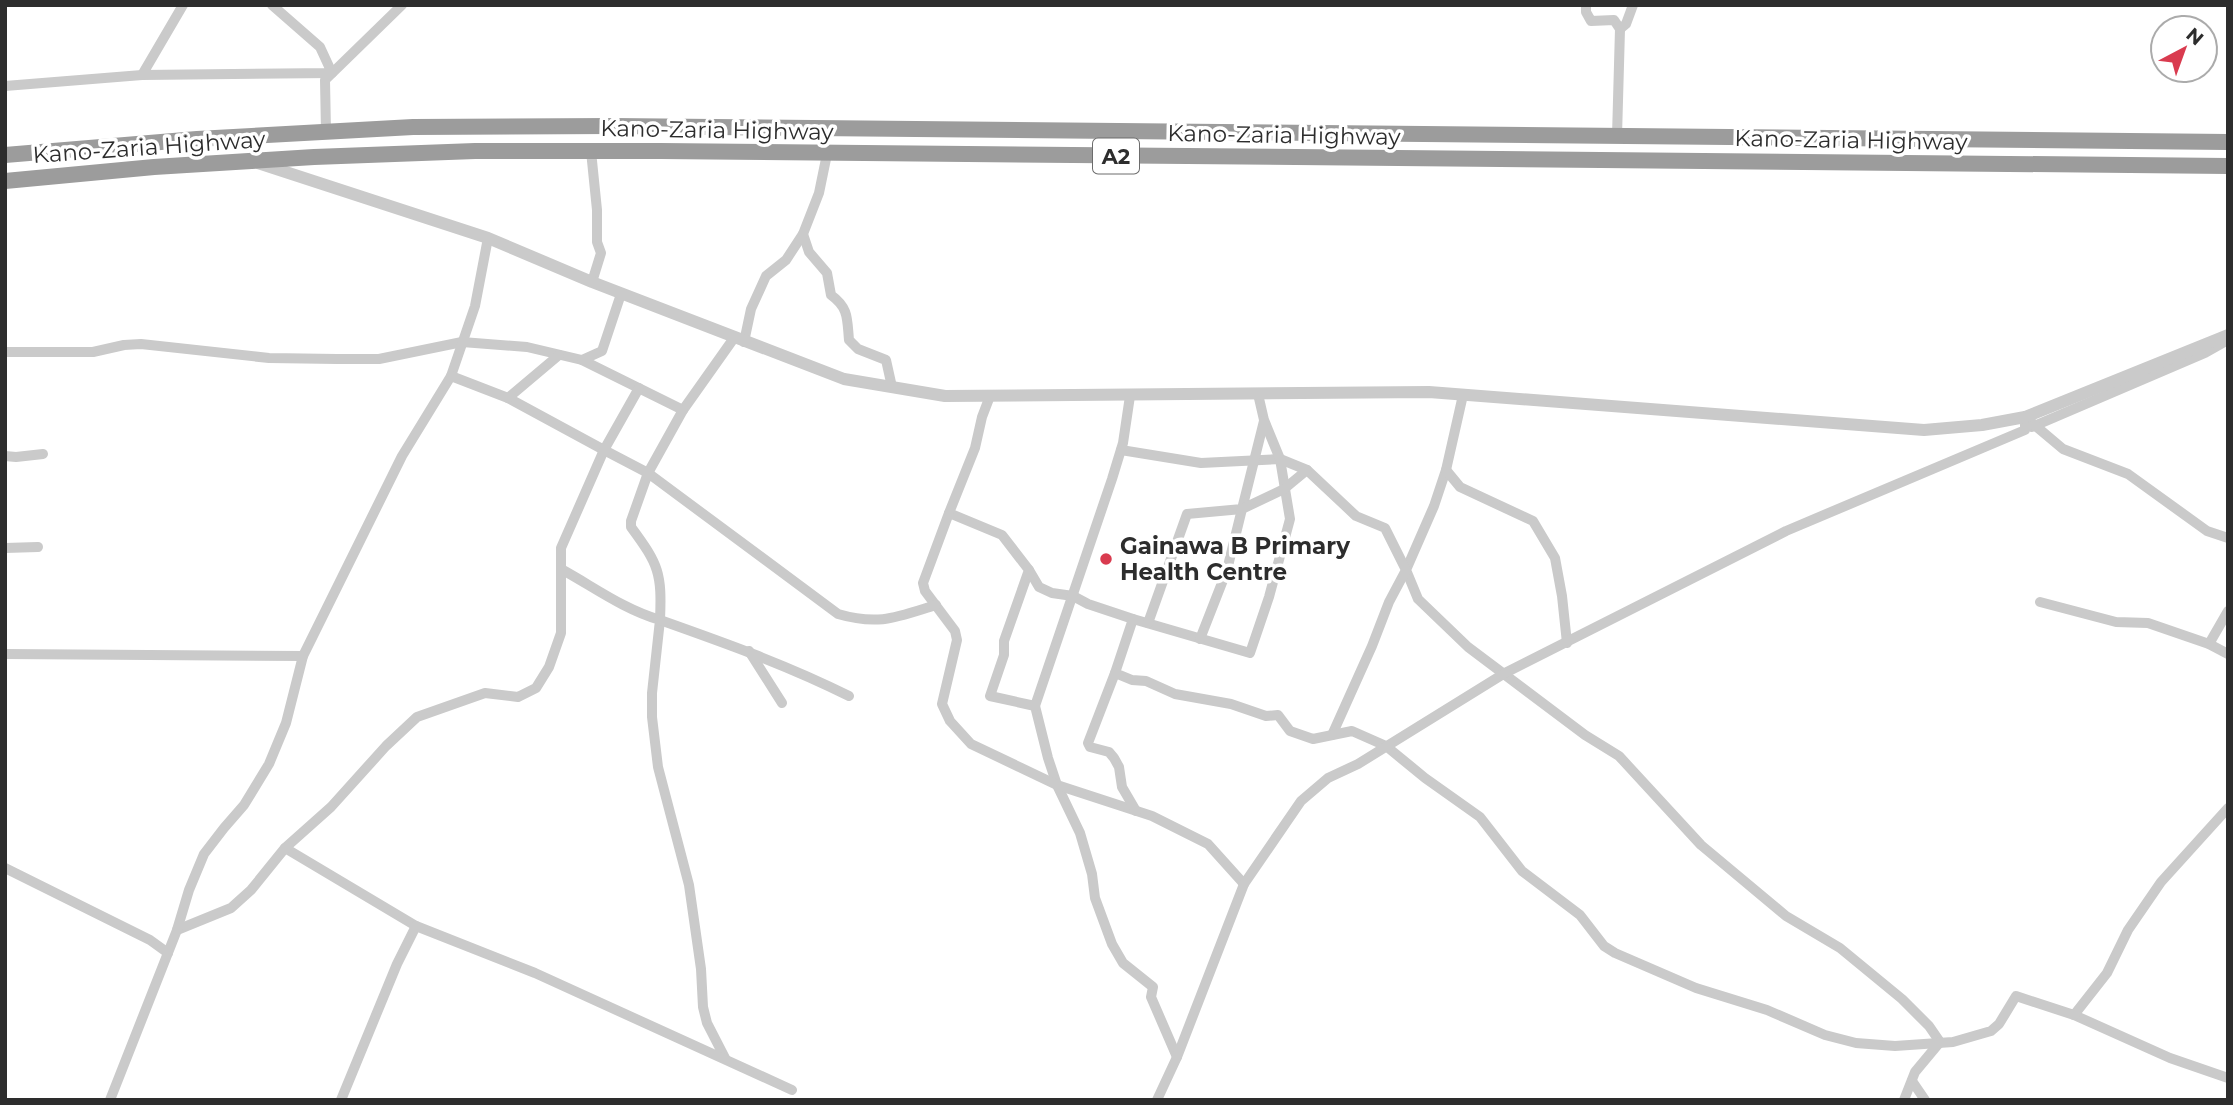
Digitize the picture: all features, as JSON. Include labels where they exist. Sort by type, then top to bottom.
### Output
[{"type":"highway","name":"Kano-Zaria Highway","points":[[5,155],[197,139],[413,127],[613,126],[2228,142]]},
{"type":"highway","name":"Kano-Zaria Highway","points":[[5,181],[153,167],[313,157],[591,151],[2228,166]]},
{"type":"street","points":[[142,75],[183,5]]},
{"type":"street","points":[[272,5],[320,47],[332,73]]},
{"type":"street","points":[[326,132],[325,80],[402,5]]},
{"type":"street","points":[[1586,5],[1591,21],[1614,20],[1620,29],[1617,136]]},
{"type":"street","points":[[1620,29],[1626,24],[1633,5]]},
{"type":"street","points":[[5,86],[142,75],[332,73]]},
{"type":"street","points":[[591,151],[597,210],[597,242],[601,253],[592,282]]},
{"type":"street","points":[[725,1058],[707,1023],[703,1007],[701,970],[689,886],[658,767],[652,693],[662,588],[657,564],[631,527],[631,521],[648,473],[683,410],[739,340],[765,276],[786,260],[803,234],[818,193],[827,153]]},
{"type":"street","points":[[258,162],[488,239],[621,294],[844,379],[945,396],[1429,392],[1924,430],[2028,424],[2205,353],[2228,340]]},
{"type":"street","points":[[803,234],[809,252],[827,273],[831,295],[842,303],[847,315],[849,340],[858,349],[886,360],[892,387]]},
{"type":"street","points":[[110,1100],[204,854],[244,805],[269,764],[286,723],[303,656],[402,456],[451,376],[480,287],[488,239]]},
{"type":"street","points":[[582,360],[602,351],[621,294]]},
{"type":"street","points":[[1157,1100],[1177,1057],[1244,884],[1301,801],[1328,778],[1358,764],[1506,673],[1786,531],[2228,335]]},
{"type":"street","points":[[5,352],[93,352],[141,344],[269,358],[379,359],[462,342],[527,347],[582,360],[683,410]]},
{"type":"street","points":[[508,398],[559,355]]},
{"type":"street","points":[[451,376],[508,398],[648,473],[838,614],[862,621],[886,621],[936,605]]},
{"type":"street","points":[[177,930],[231,908],[251,890],[285,848],[331,807],[377,755],[417,717],[485,693],[518,697],[537,688],[550,667],[561,633],[561,548],[604,450],[639,388]]},
{"type":"street","points":[[949,513],[1002,535],[1039,587],[1052,593],[1073,596],[1088,604],[1148,624],[1250,653],[1269,597],[1290,519],[1280,458],[1264,420],[1258,394]]},
{"type":"street","points":[[1332,735],[1434,506],[1446,470],[1463,394]]},
{"type":"street","points":[[990,396],[975,448],[923,583],[925,591],[955,631],[957,640],[942,704],[950,721],[971,744],[1057,785],[1152,816],[1208,844],[1244,884]]},
{"type":"street","points":[[1130,396],[1121,450],[1035,706],[1057,785],[1080,833],[1093,874],[1095,898],[1112,944],[1123,963],[1153,987],[1151,997],[1177,1057]]},
{"type":"street","points":[[1200,639],[1227,570],[1264,420]]},
{"type":"street","points":[[2028,424],[2063,449],[2128,474],[2207,531],[2228,538]]},
{"type":"street","points":[[1121,450],[1201,463],[1280,458],[1307,470],[1356,516],[1385,528],[1418,599],[1468,647],[1585,735],[1619,756],[1702,845],[1786,916],[1840,948],[1902,999],[1929,1026],[1940,1042]]},
{"type":"street","points":[[5,456],[43,454]]},
{"type":"street","points":[[1148,624],[1187,514],[1242,509],[1284,489],[1307,470]]},
{"type":"street","points":[[1446,470],[1460,487],[1533,520],[1555,558],[1563,596],[1567,643]]},
{"type":"street","points":[[5,548],[38,547]]},
{"type":"street","points":[[561,569],[627,608],[778,662],[849,695]]},
{"type":"street","points":[[1029,570],[1004,641],[1004,655],[990,696],[1035,706]]},
{"type":"street","points":[[2040,602],[2116,622],[2148,623],[2209,644],[2228,654]]},
{"type":"street","points":[[2209,644],[2228,611]]},
{"type":"street","points":[[1133,619],[1088,743],[1090,747],[1108,752],[1114,758],[1119,767],[1122,787],[1136,811]]},
{"type":"street","points":[[749,651],[782,703]]},
{"type":"street","points":[[5,654],[303,656]]},
{"type":"street","points":[[1115,673],[1132,680],[1146,681],[1175,695],[1231,704],[1266,716],[1278,715],[1290,731],[1313,739],[1352,732],[1386,746],[1480,817],[1522,872],[1580,915],[1598,939],[1615,953],[1696,988],[1767,1010],[1825,1035],[1878,1045],[1922,1045],[1960,1041],[1992,1031],[2016,996],[2074,1015],[2170,1058],[2228,1078]]},
{"type":"street","points":[[2074,1015],[2107,973],[2129,930],[2161,883],[2228,808]]},
{"type":"street","points":[[285,848],[416,926],[535,973],[792,1090]]},
{"type":"street","points":[[5,868],[93,910],[150,940],[168,953]]},
{"type":"street","points":[[341,1100],[397,964],[416,926]]},
{"type":"street","points":[[1904,1100],[1915,1072],[1940,1042]]},
{"type":"street","points":[[1912,1081],[1925,1100]]},
{"type":"place","name":"Gainawa B Primary Health Centre","points":[[1106,559]]}]
